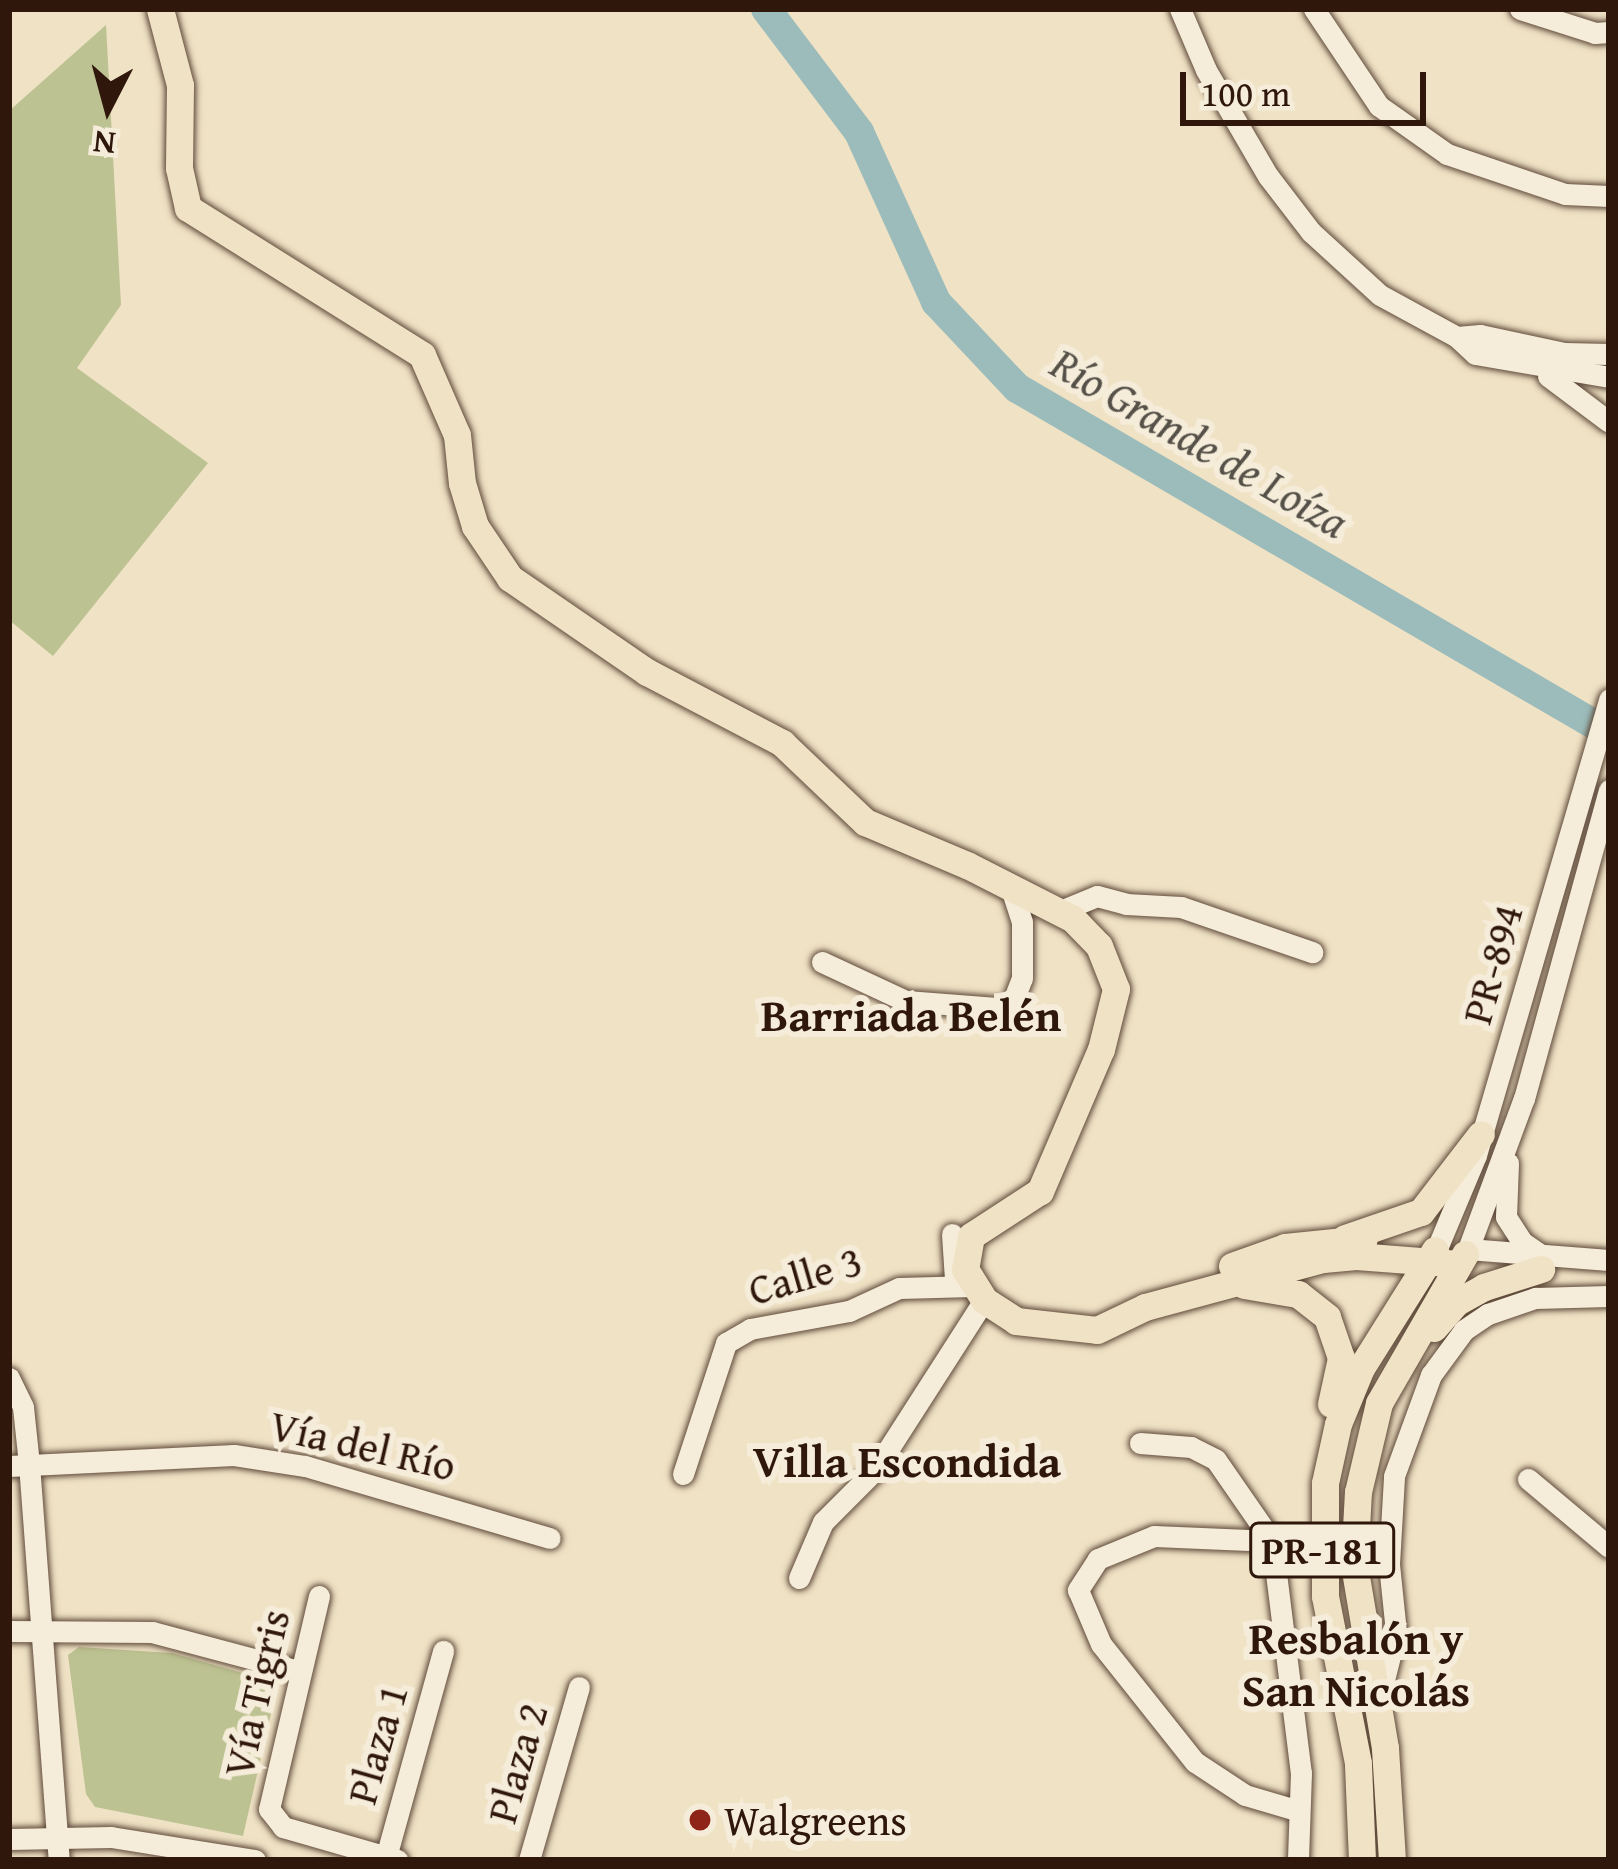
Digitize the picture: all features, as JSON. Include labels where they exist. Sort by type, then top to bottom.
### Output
[{"type":"main road","points":[[160,9],[180,86],[178,168],[188,208],[422,355],[457,435],[462,484],[476,526],[510,578],[647,672],[782,743],[865,822],[1058,912],[1099,946],[1113,974],[1114,1007],[1040,1190],[971,1236],[964,1257],[971,1290],[1016,1321],[1097,1330],[1184,1297],[1342,1256],[1448,1255]]},
{"type":"main road","points":[[1184,1297],[1220,1270],[1285,1247],[1345,1238],[1421,1212],[1481,1134]]},
{"type":"main road","points":[[1345,1238],[1448,1255]]},
{"type":"main road","name":"PR-181","points":[[1391,1860],[1392,1803],[1359,1603],[1354,1527],[1373,1423],[1448,1255]]},
{"type":"main road","name":"PR-181","points":[[1362,1860],[1358,1763],[1324,1596],[1325,1484],[1338,1424],[1361,1368],[1448,1255]]},
{"type":"main road","points":[[1399,1364],[1416,1356],[1457,1302],[1541,1262]]},
{"type":"main road","points":[[1228,1284],[1298,1294],[1315,1303],[1336,1334],[1342,1358],[1318,1462],[1325,1484]]},
{"type":"street","points":[[1180,9],[1206,70],[1268,176],[1311,232],[1380,295],[1457,337],[1475,354],[1525,367],[1609,377]]},
{"type":"street","points":[[1315,9],[1379,106],[1448,154],[1565,194],[1609,196]]},
{"type":"street","points":[[1520,9],[1595,33],[1609,32]]},
{"type":"street","points":[[1457,337],[1609,354]]},
{"type":"street","points":[[1525,367],[1579,394],[1609,422]]},
{"type":"street","name":"PR-894","points":[[1448,1255],[1609,699]]},
{"type":"street","name":"PR-894","points":[[1448,1255],[1509,1148],[1609,790]]},
{"type":"street","points":[[822,962],[906,1001],[1010,1009],[1022,978],[1022,922],[1011,888]]},
{"type":"street","points":[[1058,912],[1097,896],[1126,904],[1181,907],[1312,952]]},
{"type":"street","points":[[1509,1148],[1506,1217],[1541,1262]]},
{"type":"street","points":[[799,1578],[823,1522],[875,1470],[971,1290],[952,1234]]},
{"type":"street","points":[[1448,1255],[1609,1270]]},
{"type":"street","points":[[1541,1262],[1609,1259]]},
{"type":"street","name":"Calle 3","points":[[683,1474],[726,1343],[750,1329],[849,1311],[899,1288],[971,1290]]},
{"type":"street","points":[[1378,1702],[1396,1632],[1389,1564],[1394,1476],[1431,1375],[1464,1330],[1488,1314],[1535,1298],[1609,1296]]},
{"type":"street","points":[[9,1378],[23,1407],[19,1465],[58,1849]]},
{"type":"street","points":[[1140,1443],[1191,1447],[1216,1460],[1272,1540],[1300,1773],[1298,1860]]},
{"type":"street","name":"Vía del Río","points":[[19,1465],[234,1455],[305,1466],[550,1538]]},
{"type":"street","points":[[1528,1479],[1609,1547]]},
{"type":"street","points":[[1272,1540],[1154,1536],[1098,1559],[1078,1590],[1101,1644],[1196,1762],[1245,1795],[1296,1810]]},
{"type":"street","name":"Vía Tigris","points":[[319,1596],[268,1808],[283,1827],[392,1858]]},
{"type":"street","points":[[9,1630],[152,1632],[299,1671]]},
{"type":"street","name":"Plaza 1","points":[[392,1858],[443,1652]]},
{"type":"street","name":"Plaza 2","points":[[529,1860],[579,1687]]},
{"type":"street","points":[[9,1838],[58,1849],[111,1837],[256,1860]]},
{"type":"green space","points":[[106,25],[121,305],[77,368],[208,463],[53,656],[9,620],[9,111]]},
{"type":"green space","points":[[79,1647],[172,1653],[278,1683],[243,1836],[95,1807],[86,1794],[68,1655]]},
{"type":"waterway","name":"Río Grande de Loíza","points":[[766,9],[859,132],[936,302],[1017,388],[1609,733]]},
{"type":"place","name":"Walgreens","points":[[700,1820]]},
{"type":"district","name":"Barriada Belén","points":[[911,1015]]},
{"type":"district","name":"Villa Escondida","points":[[907,1461]]},
{"type":"district","name":"Resbalón y San Nicolás","points":[[1356,1664]]}]
